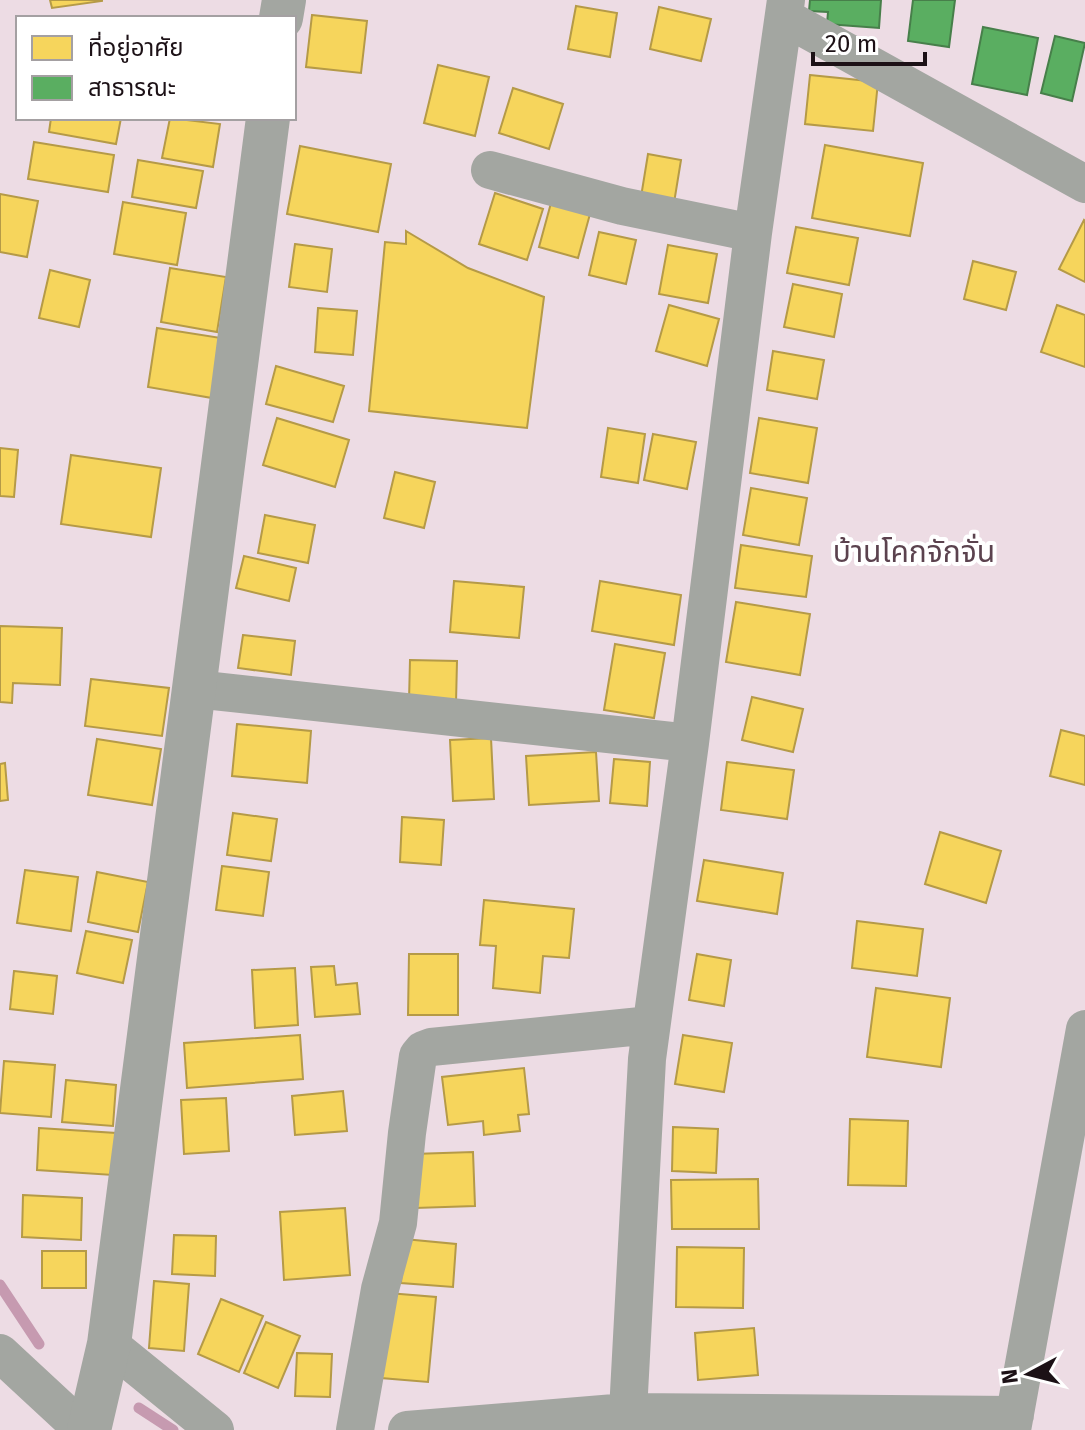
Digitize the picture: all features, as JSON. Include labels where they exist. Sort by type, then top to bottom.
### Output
[{"type":"street","points":[[627,1421],[647,1059],[690,743],[753,233],[785,8],[1085,184]]},
{"type":"street","points":[[89,1430],[109,1344],[268,120]]},
{"type":"street","points":[[490,170],[622,206],[753,233]]},
{"type":"street","points":[[195,689],[690,743]]},
{"type":"street","points":[[355,1430],[380,1289],[398,1223],[408,1119],[418,1056],[431,1047],[651,1025]]},
{"type":"street","points":[[407,1430],[627,1421],[1013,1422],[1085,1029]]},
{"type":"street","points":[[109,1344],[215,1430]]},
{"type":"street","points":[[0,1353],[83,1430]]},
{"type":"building: ที่อยู่อาศัย","points":[[50,0],[102,0],[102,1],[52,8]]},
{"type":"building: ที่อยู่อาศัย","points":[[576,6],[617,13],[610,57],[568,49]]},
{"type":"building: ที่อยู่อาศัย","points":[[659,7],[711,19],[701,61],[650,49]]},
{"type":"building: ที่อยู่อาศัย","points":[[312,15],[367,21],[361,73],[306,67]]},
{"type":"building: ที่อยู่อาศัย","points":[[438,65],[489,77],[475,136],[424,123]]},
{"type":"building: ที่อยู่อาศัย","points":[[810,75],[878,82],[873,131],[805,124]]},
{"type":"building: ที่อยู่อาศัย","points":[[513,88],[563,104],[549,149],[499,133]]},
{"type":"building: ที่อยู่อาศัย","points":[[51,120],[121,120],[116,144],[49,132]]},
{"type":"building: ที่อยู่อาศัย","points":[[170,120],[220,124],[213,167],[162,158]]},
{"type":"building: ที่อยู่อาศัย","points":[[34,142],[114,155],[108,192],[28,179]]},
{"type":"building: ที่อยู่อาศัย","points":[[825,145],[923,163],[910,236],[812,218]]},
{"type":"building: ที่อยู่อาศัย","points":[[300,146],[391,164],[378,232],[287,214]]},
{"type":"building: ที่อยู่อาศัย","points":[[648,154],[681,160],[673,209],[640,203]]},
{"type":"building: ที่อยู่อาศัย","points":[[138,160],[203,171],[196,208],[132,197]]},
{"type":"building: ที่อยู่อาศัย","points":[[495,193],[543,209],[527,260],[479,244]]},
{"type":"building: ที่อยู่อาศัย","points":[[0,194],[38,201],[27,257],[0,252]]},
{"type":"building: ที่อยู่อาศัย","points":[[123,202],[186,213],[177,265],[114,254]]},
{"type":"building: ที่อยู่อาศัย","points":[[551,203],[590,214],[578,258],[539,247]]},
{"type":"building: ที่อยู่อาศัย","points":[[1085,221],[1085,282],[1059,269]]},
{"type":"building: ที่อยู่อาศัย","points":[[796,227],[858,238],[849,285],[787,273]]},
{"type":"building: ที่อยู่อาศัย","points":[[406,231],[468,268],[544,297],[527,428],[369,411],[385,242],[406,244]]},
{"type":"building: ที่อยู่อาศัย","points":[[599,232],[636,240],[626,284],[589,275]]},
{"type":"building: ที่อยู่อาศัย","points":[[295,244],[332,249],[327,292],[289,287]]},
{"type":"building: ที่อยู่อาศัย","points":[[668,245],[717,254],[708,303],[659,294]]},
{"type":"building: ที่อยู่อาศัย","points":[[973,261],[1016,272],[1006,310],[964,299]]},
{"type":"building: ที่อยู่อาศัย","points":[[170,268],[226,277],[217,332],[161,322]]},
{"type":"building: ที่อยู่อาศัย","points":[[50,270],[90,280],[79,327],[39,318]]},
{"type":"building: ที่อยู่อาศัย","points":[[793,284],[842,294],[834,337],[784,327]]},
{"type":"building: ที่อยู่อาศัย","points":[[669,305],[719,319],[707,366],[656,351]]},
{"type":"building: ที่อยู่อาศัย","points":[[1057,305],[1085,315],[1085,367],[1041,352]]},
{"type":"building: ที่อยู่อาศัย","points":[[318,308],[357,311],[353,355],[315,352]]},
{"type":"building: ที่อยู่อาศัย","points":[[157,328],[221,338],[212,398],[148,387]]},
{"type":"building: ที่อยู่อาศัย","points":[[773,351],[824,360],[817,399],[767,390]]},
{"type":"building: ที่อยู่อาศัย","points":[[276,366],[344,386],[333,422],[266,404]]},
{"type":"building: ที่อยู่อาศัย","points":[[277,418],[349,440],[335,487],[263,465]]},
{"type":"building: ที่อยู่อาศัย","points":[[759,418],[817,428],[808,483],[750,473]]},
{"type":"building: ที่อยู่อาศัย","points":[[608,428],[645,434],[638,483],[601,477]]},
{"type":"building: ที่อยู่อาศัย","points":[[653,434],[696,442],[687,489],[644,480]]},
{"type":"building: ที่อยู่อาศัย","points":[[0,448],[18,450],[14,497],[0,496]]},
{"type":"building: ที่อยู่อาศัย","points":[[71,455],[161,468],[151,537],[61,524]]},
{"type":"building: ที่อยู่อาศัย","points":[[395,472],[435,482],[424,528],[384,518]]},
{"type":"building: ที่อยู่อาศัย","points":[[751,488],[807,498],[799,545],[743,535]]},
{"type":"building: ที่อยู่อาศัย","points":[[265,515],[315,525],[308,563],[258,553]]},
{"type":"building: ที่อยู่อาศัย","points":[[741,545],[812,556],[806,597],[735,588]]},
{"type":"building: ที่อยู่อาศัย","points":[[244,556],[296,568],[289,601],[236,588]]},
{"type":"building: ที่อยู่อาศัย","points":[[454,581],[524,587],[519,638],[450,632]]},
{"type":"building: ที่อยู่อาศัย","points":[[600,581],[681,595],[674,645],[592,631]]},
{"type":"building: ที่อยู่อาศัย","points":[[736,602],[810,614],[800,675],[726,662]]},
{"type":"building: ที่อยู่อาศัย","points":[[0,626],[62,628],[60,685],[13,683],[12,703],[0,702]]},
{"type":"building: ที่อยู่อาศัย","points":[[243,635],[295,641],[291,675],[238,668]]},
{"type":"building: ที่อยู่อาศัย","points":[[615,644],[665,653],[654,718],[604,710]]},
{"type":"building: ที่อยู่อาศัย","points":[[410,660],[457,661],[456,703],[409,701]]},
{"type":"building: ที่อยู่อาศัย","points":[[91,679],[169,688],[162,736],[85,726]]},
{"type":"building: ที่อยู่อาศัย","points":[[752,697],[803,709],[793,752],[742,740]]},
{"type":"building: ที่อยู่อาศัย","points":[[237,724],[311,731],[307,783],[232,776]]},
{"type":"building: ที่อยู่อาศัย","points":[[1061,730],[1085,736],[1085,785],[1050,776]]},
{"type":"building: ที่อยู่อาศัย","points":[[491,738],[494,799],[453,801],[450,740]]},
{"type":"building: ที่อยู่อาศัย","points":[[97,739],[161,749],[152,805],[88,795]]},
{"type":"building: ที่อยู่อาศัย","points":[[596,752],[599,801],[529,805],[526,756]]},
{"type":"building: ที่อยู่อาศัย","points":[[614,759],[650,762],[647,806],[610,803]]},
{"type":"building: ที่อยู่อาศัย","points":[[727,762],[794,770],[787,819],[721,810]]},
{"type":"building: ที่อยู่อาศัย","points":[[5,763],[8,800],[0,801],[0,764]]},
{"type":"building: ที่อยู่อาศัย","points":[[233,813],[277,819],[271,861],[227,855]]},
{"type":"building: ที่อยู่อาศัย","points":[[402,817],[444,820],[441,865],[400,862]]},
{"type":"building: ที่อยู่อาศัย","points":[[940,832],[1001,851],[986,903],[925,884]]},
{"type":"building: ที่อยู่อาศัย","points":[[704,860],[783,873],[777,914],[697,901]]},
{"type":"building: ที่อยู่อาศัย","points":[[222,866],[269,872],[263,916],[216,910]]},
{"type":"building: ที่อยู่อาศัย","points":[[25,870],[78,877],[71,931],[17,923]]},
{"type":"building: ที่อยู่อาศัย","points":[[97,872],[148,882],[138,932],[88,922]]},
{"type":"building: ที่อยู่อาศัย","points":[[484,900],[574,909],[569,958],[543,956],[540,993],[493,988],[496,946],[480,945]]},
{"type":"building: ที่อยู่อาศัย","points":[[857,921],[923,929],[917,976],[852,968]]},
{"type":"building: ที่อยู่อาศัย","points":[[86,931],[132,940],[123,983],[77,973]]},
{"type":"building: ที่อยู่อาศัย","points":[[409,954],[458,954],[458,1015],[408,1015]]},
{"type":"building: ที่อยู่อาศัย","points":[[697,954],[731,960],[724,1006],[689,1000]]},
{"type":"building: ที่อยู่อาศัย","points":[[334,966],[336,985],[357,983],[360,1014],[315,1017],[311,967]]},
{"type":"building: ที่อยู่อาศัย","points":[[295,968],[298,1025],[255,1028],[252,970]]},
{"type":"building: ที่อยู่อาศัย","points":[[14,971],[57,976],[53,1014],[10,1009]]},
{"type":"building: ที่อยู่อาศัย","points":[[876,988],[950,998],[941,1067],[867,1057]]},
{"type":"building: ที่อยู่อาศัย","points":[[300,1035],[303,1079],[187,1088],[184,1043]]},
{"type":"building: ที่อยู่อาศัย","points":[[683,1035],[732,1043],[724,1092],[675,1084]]},
{"type":"building: ที่อยู่อาศัย","points":[[4,1061],[55,1065],[51,1117],[0,1113]]},
{"type":"building: ที่อยู่อาศัย","points":[[524,1068],[529,1114],[518,1115],[520,1131],[484,1135],[483,1121],[448,1125],[442,1077]]},
{"type":"building: ที่อยู่อาศัย","points":[[66,1080],[116,1085],[113,1126],[62,1122]]},
{"type":"building: ที่อยู่อาศัย","points":[[343,1091],[347,1131],[295,1135],[292,1096]]},
{"type":"building: ที่อยู่อาศัย","points":[[226,1098],[229,1151],[184,1154],[181,1100]]},
{"type":"building: ที่อยู่อาศัย","points":[[850,1119],[908,1121],[906,1186],[848,1185]]},
{"type":"building: ที่อยู่อาศัย","points":[[673,1127],[718,1129],[716,1173],[672,1171]]},
{"type":"building: ที่อยู่อาศัย","points":[[39,1128],[116,1133],[113,1175],[37,1170]]},
{"type":"building: ที่อยู่อาศัย","points":[[473,1152],[475,1206],[415,1208],[413,1154]]},
{"type":"building: ที่อยู่อาศัย","points":[[758,1179],[759,1229],[672,1229],[671,1180]]},
{"type":"building: ที่อยู่อาศัย","points":[[23,1195],[82,1198],[81,1240],[22,1237]]},
{"type":"building: ที่อยู่อาศัย","points":[[345,1208],[350,1275],[284,1280],[280,1212]]},
{"type":"building: ที่อยู่อาศัย","points":[[174,1235],[216,1236],[215,1276],[172,1274]]},
{"type":"building: ที่อยู่อาศัย","points":[[404,1239],[456,1244],[453,1287],[401,1283]]},
{"type":"building: ที่อยู่อาศัย","points":[[677,1247],[744,1248],[743,1308],[676,1307]]},
{"type":"building: ที่อยู่อาศัย","points":[[42,1251],[86,1251],[86,1288],[42,1288]]},
{"type":"building: ที่อยู่อาศัย","points":[[154,1281],[189,1284],[184,1351],[149,1348]]},
{"type":"building: ที่อยู่อาศัย","points":[[388,1293],[436,1297],[428,1382],[381,1378]]},
{"type":"building: ที่อยู่อาศัย","points":[[221,1299],[263,1316],[239,1372],[198,1354]]},
{"type":"building: ที่อยู่อาศัย","points":[[266,1322],[300,1336],[278,1388],[244,1373]]},
{"type":"building: ที่อยู่อาศัย","points":[[754,1328],[758,1375],[698,1380],[695,1333]]},
{"type":"building: ที่อยู่อาศัย","points":[[297,1353],[332,1354],[330,1397],[295,1396]]},
{"type":"building: สาธารณะ","points":[[810,0],[881,0],[879,28],[827,24],[828,12],[809,11]]},
{"type":"building: สาธารณะ","points":[[913,0],[955,0],[949,47],[908,41]]},
{"type":"building: สาธารณะ","points":[[983,27],[1038,38],[1027,95],[972,84]]},
{"type":"building: สาธารณะ","points":[[1055,36],[1085,43],[1072,101],[1041,93]]},
{"type":"waterway","points":[[0,1285],[39,1344]]},
{"type":"waterway","points":[[139,1408],[173,1430]]},
{"type":"district","name":"บ้านโคกจักจั่น","points":[[914,552]]}]
